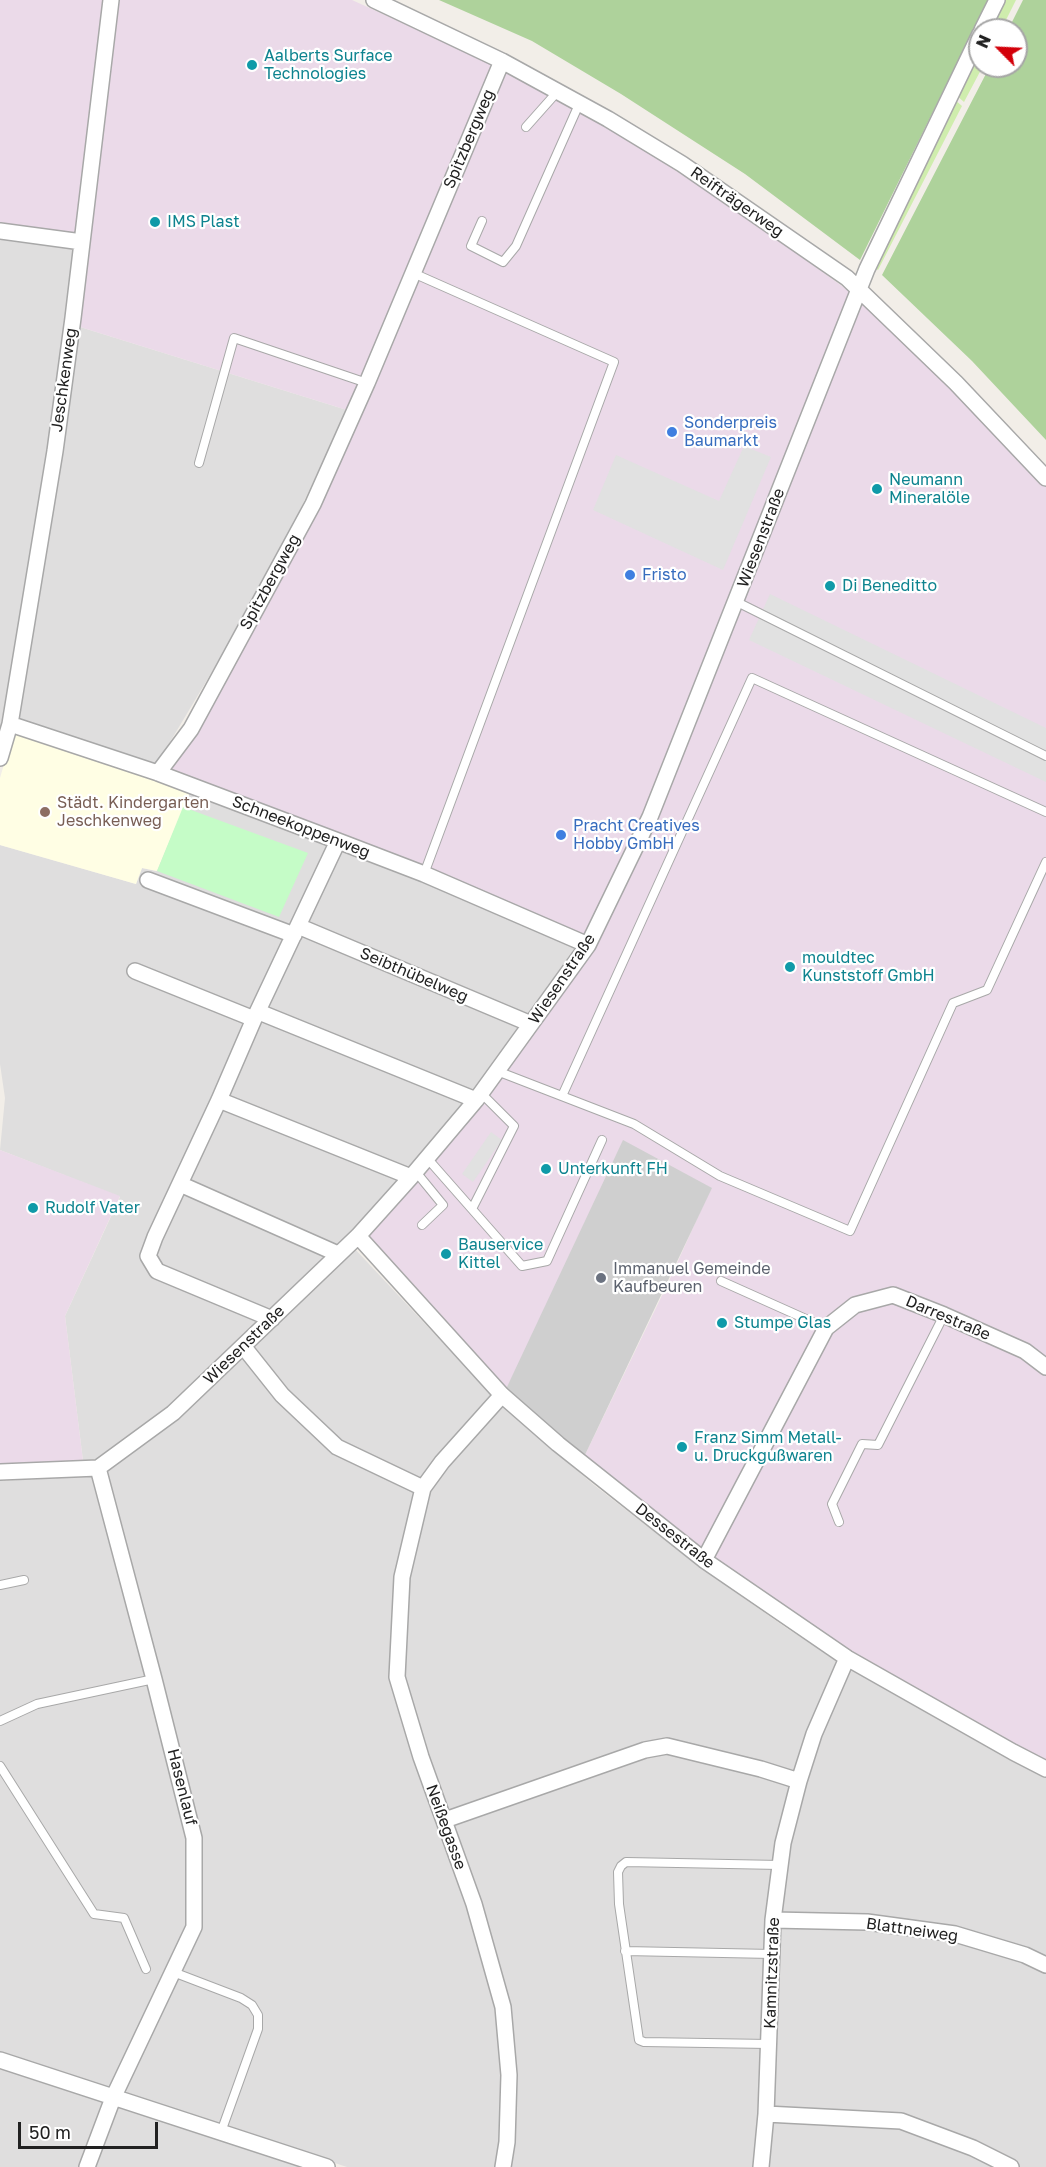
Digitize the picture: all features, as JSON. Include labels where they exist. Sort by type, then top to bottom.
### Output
[{"type":"street","name":"Jeschkenweg","points":[[0,758],[10,724],[55,451],[111,0]]},
{"type":"street","name":"Reifträgerweg","points":[[374,0],[502,61],[580,102],[682,164],[847,278],[956,383],[1046,477]]},
{"type":"street","points":[[988,18],[997,0]]},
{"type":"street","name":"Wiesenstraße","points":[[98,1468],[173,1413],[358,1236],[413,1175],[478,1096],[588,945],[650,817],[867,269],[968,58]]},
{"type":"street","name":"Spitzbergweg","points":[[158,773],[190,729],[313,504],[367,383],[502,61]]},
{"type":"street","points":[[0,231],[82,242]]},
{"type":"street","name":"Schneekoppenweg","points":[[10,724],[158,773],[338,841],[424,874],[588,945]]},
{"type":"street","points":[[272,1319],[157,1272],[148,1256],[338,841]]},
{"type":"street","name":"Seibthübelweg","points":[[148,880],[296,931],[531,1024]]},
{"type":"street","points":[[135,971],[478,1096]]},
{"type":"street","points":[[219,1100],[413,1175]]},
{"type":"street","points":[[180,1184],[338,1254]]},
{"type":"street","name":"Dessestraße","points":[[358,1236],[502,1395],[558,1444],[704,1560],[847,1659],[1013,1752],[1046,1768]]},
{"type":"street","name":"Darrestraße","points":[[704,1560],[826,1329],[855,1305],[893,1295],[1025,1351],[1046,1367]]},
{"type":"street","points":[[243,1346],[282,1395],[337,1447],[423,1488]]},
{"type":"street","name":"Neißegasse","points":[[502,1395],[442,1462],[423,1488],[402,1577],[397,1677],[421,1757],[474,1904],[503,2007],[510,2075],[507,2142],[503,2167]]},
{"type":"street","points":[[0,1472],[98,1468]]},
{"type":"street","name":"Hasenlauf","points":[[87,2167],[112,2098],[194,1927],[194,1838],[98,1468]]},
{"type":"street","name":"Kamnitzstraße","points":[[761,2167],[766,2114],[773,1920],[783,1843],[814,1734],[847,1659]]},
{"type":"street","points":[[445,1820],[645,1750],[667,1746],[761,1769],[799,1781]]},
{"type":"street","name":"Blattneiweg","points":[[773,1920],[867,1922],[955,1934],[1025,1955],[1046,1965]]},
{"type":"street","points":[[0,2060],[327,2167]]},
{"type":"street","points":[[766,2114],[901,2121],[973,2148],[1011,2167]]},
{"type":"lane","points":[[526,127],[558,91]]},
{"type":"lane","points":[[482,221],[471,246],[502,262],[516,246],[580,102]]},
{"type":"lane","points":[[413,273],[614,362],[424,874]]},
{"type":"lane","points":[[199,463],[234,339],[367,383]]},
{"type":"lane","points":[[736,602],[1046,756]]},
{"type":"lane","points":[[562,1096],[752,678],[1046,812]]},
{"type":"lane","points":[[497,1071],[634,1124],[720,1176],[850,1231],[953,1003],[987,990],[1046,862]]},
{"type":"lane","points":[[472,1209],[514,1126],[478,1096]]},
{"type":"lane","points":[[427,1158],[522,1266],[547,1261],[602,1140]]},
{"type":"lane","points":[[413,1175],[443,1205],[422,1225]]},
{"type":"lane","points":[[721,1281],[826,1329]]},
{"type":"lane","points":[[839,1522],[832,1504],[862,1444],[878,1445],[944,1315]]},
{"type":"lane","points":[[0,1585],[24,1580]]},
{"type":"lane","points":[[0,1721],[37,1704],[154,1679]]},
{"type":"lane","points":[[0,1766],[94,1914],[124,1918],[146,1969]]},
{"type":"lane","points":[[769,2044],[644,2042],[639,2040],[617,1891],[618,1872],[626,1862],[780,1865]]},
{"type":"lane","points":[[625,1951],[772,1954]]},
{"type":"lane","points":[[173,1972],[241,1998],[252,2005],[258,2015],[258,2029],[221,2132]]},
{"type":"shaded area","points":[[0,0],[104,0],[77,237],[0,226]]},
{"type":"shaded area","points":[[116,0],[352,0],[495,65],[604,125],[727,203],[853,294],[952,388],[1046,486],[1046,1762],[850,1653],[708,1556],[584,1457],[711,1188],[514,1374],[506,1389],[367,1236],[427,1170],[506,1071],[599,940],[340,836],[164,770],[236,656],[347,410],[77,326]]},
{"type":"shaded area","points":[[0,236],[76,245],[45,470],[0,731]]},
{"type":"shaded area","points":[[77,326],[347,410],[299,512],[225,650],[155,767],[17,719]]},
{"type":"shaded area","points":[[744,446],[771,457],[723,570],[593,510],[616,455],[719,501]]},
{"type":"shaded area","points":[[770,594],[1046,728],[1046,782],[749,640]]},
{"type":"shaded area","points":[[14,730],[190,792],[157,871],[142,868],[136,884],[0,845],[0,778]]},
{"type":"shaded area","points":[[190,792],[423,881],[578,948],[476,1092],[415,1166],[334,1249],[168,1410],[97,1459],[83,1461],[65,1316],[120,1197],[0,1150],[5,1098],[0,1064],[0,845],[136,884],[142,868],[156,871]]},
{"type":"shaded area","points":[[491,1132],[502,1140],[473,1182],[462,1174]]},
{"type":"shaded area","points":[[623,1140],[712,1188],[584,1457],[506,1389]]},
{"type":"shaded area","points":[[0,1150],[120,1196],[65,1316],[83,1461],[0,1465]]},
{"type":"shaded area","points":[[354,1248],[503,1407],[594,1485],[697,1565],[785,1627],[850,1669],[1046,1776],[1046,2167],[347,2167],[0,2054],[0,1481],[96,1476],[178,1419]]},
{"type":"shaded area","points":[[0,2064],[311,2167],[0,2167]]},
{"type":"green space","points":[[439,0],[988,0],[979,18],[968,18],[968,41],[860,260],[745,174],[621,94],[532,41]]},
{"type":"green space","points":[[1004,0],[1016,0],[1007,18],[995,18]]},
{"type":"green space","points":[[1023,0],[1046,0],[1046,440],[972,361],[882,275],[984,78],[1028,78],[1028,18],[1014,18]]},
{"type":"green space","points":[[968,71],[968,78],[977,78],[964,102],[956,95]]},
{"type":"green space","points":[[954,99],[962,106],[878,270],[875,268]]},
{"type":"green space","points":[[183,807],[308,853],[279,917],[157,871]]},
{"type":"place","name":"Aalberts Surface Technologies","points":[[252,65]]},
{"type":"place","name":"IMS Plast","points":[[155,222]]},
{"type":"place","name":"Sonderpreis Baumarkt","points":[[672,432]]},
{"type":"place","name":"Neumann Mineralöle","points":[[877,489]]},
{"type":"place","name":"Fristo","points":[[630,575]]},
{"type":"place","name":"Di Beneditto","points":[[830,586]]},
{"type":"place","name":"Städt. Kindergarten Jeschkenweg","points":[[45,812]]},
{"type":"place","name":"Pracht Creatives Hobby GmbH","points":[[561,835]]},
{"type":"place","name":"mouldtec Kunststoff GmbH","points":[[790,967]]},
{"type":"place","name":"Unterkunft FH","points":[[546,1169]]},
{"type":"place","name":"Rudolf Vater","points":[[33,1208]]},
{"type":"place","name":"Bauservice Kittel","points":[[446,1254]]},
{"type":"place","name":"Immanuel Gemeinde Kaufbeuren","points":[[601,1278]]},
{"type":"place","name":"Stumpe Glas","points":[[722,1323]]},
{"type":"place","name":"Franz Simm Metall- u. Druckgußwaren","points":[[682,1447]]}]
